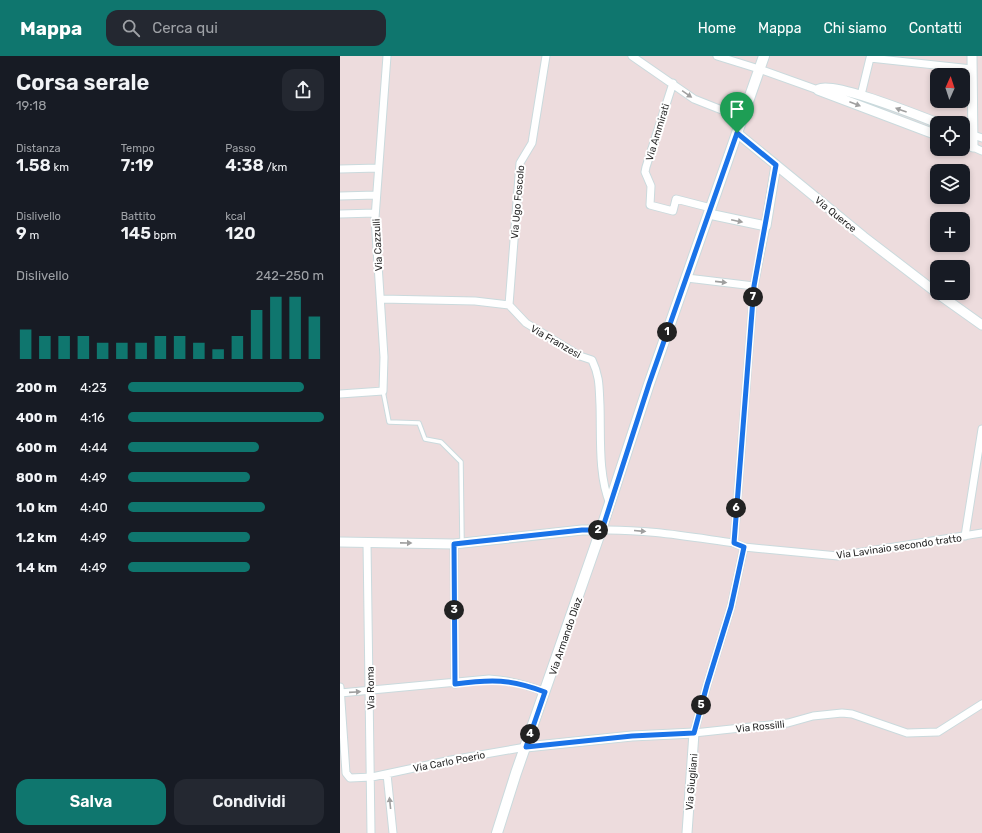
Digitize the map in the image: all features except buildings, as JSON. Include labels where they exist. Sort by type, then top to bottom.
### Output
[{"type":"main road","name":"Via Armando Diaz","points":[[497,833],[602,530],[649,384],[764,56]]},
{"type":"street","name":"Via Cazzulli","points":[[383,391],[384,357],[375,213],[387,56]]},
{"type":"street","name":"Via Ugo Foscolo","points":[[508,305],[520,163],[532,143],[546,56]]},
{"type":"street","points":[[632,56],[694,99],[742,118]]},
{"type":"street","points":[[717,56],[818,90],[930,132]]},
{"type":"street","points":[[972,56],[978,137],[973,147]]},
{"type":"street","points":[[861,95],[867,62],[870,58],[972,69]]},
{"type":"street","name":"Via Ammirati","points":[[673,83],[645,172],[652,186],[650,205],[673,211],[676,200],[710,211]]},
{"type":"street","points":[[818,90],[828,88],[861,95],[930,120]]},
{"type":"street","name":"Via Querce","points":[[737,133],[864,237],[930,288]]},
{"type":"street","points":[[970,146],[982,151]]},
{"type":"street","points":[[734,543],[754,286],[776,165]]},
{"type":"street","points":[[340,169],[378,168]]},
{"type":"street","points":[[340,196],[376,196]]},
{"type":"street","points":[[710,211],[766,226]]},
{"type":"street","points":[[340,214],[375,213]]},
{"type":"street","points":[[687,278],[754,286]]},
{"type":"street","points":[[380,299],[475,301],[508,305]]},
{"type":"street","name":"Via Querce","points":[[947,300],[982,325]]},
{"type":"street","name":"Via Franzesi","points":[[508,305],[526,323],[580,356],[592,360],[598,373],[602,458],[606,495],[610,504]]},
{"type":"street","points":[[340,394],[383,391]]},
{"type":"street","points":[[965,536],[982,429]]},
{"type":"street","name":"Via Lavinaio secondo tratto","points":[[602,530],[622,529],[653,532],[734,543],[744,547],[838,556],[982,533]]},
{"type":"street","points":[[340,542],[458,544],[582,530],[602,530]]},
{"type":"street","name":"Via Roma","points":[[367,542],[372,833]]},
{"type":"street","points":[[455,684],[458,544]]},
{"type":"street","name":"Via Giugliani","points":[[687,833],[694,733],[731,607],[744,547]]},
{"type":"street","points":[[340,687],[340,693],[455,684],[489,679],[504,680],[528,685],[545,692]]},
{"type":"street","name":"Via Carlo Poerio","points":[[340,693],[346,773],[350,778],[372,777],[451,760],[526,747]]},
{"type":"street","name":"Via Rossilli","points":[[526,747],[632,736],[694,733],[788,723],[812,716],[842,713],[852,714],[907,733],[932,733],[938,732],[982,704]]},
{"type":"street","points":[[387,774],[393,833]]},
{"type":"lane","points":[[383,391],[389,422],[419,423],[424,439],[441,442],[461,462],[458,544]]},
{"type":"route","points":[[737,133],[776,165],[754,286],[734,543],[744,547],[731,607],[720,639],[694,733],[632,736],[526,747],[545,692],[528,685],[504,680],[489,679],[455,684],[454,544],[582,530],[602,530],[649,384],[737,133]]}]
